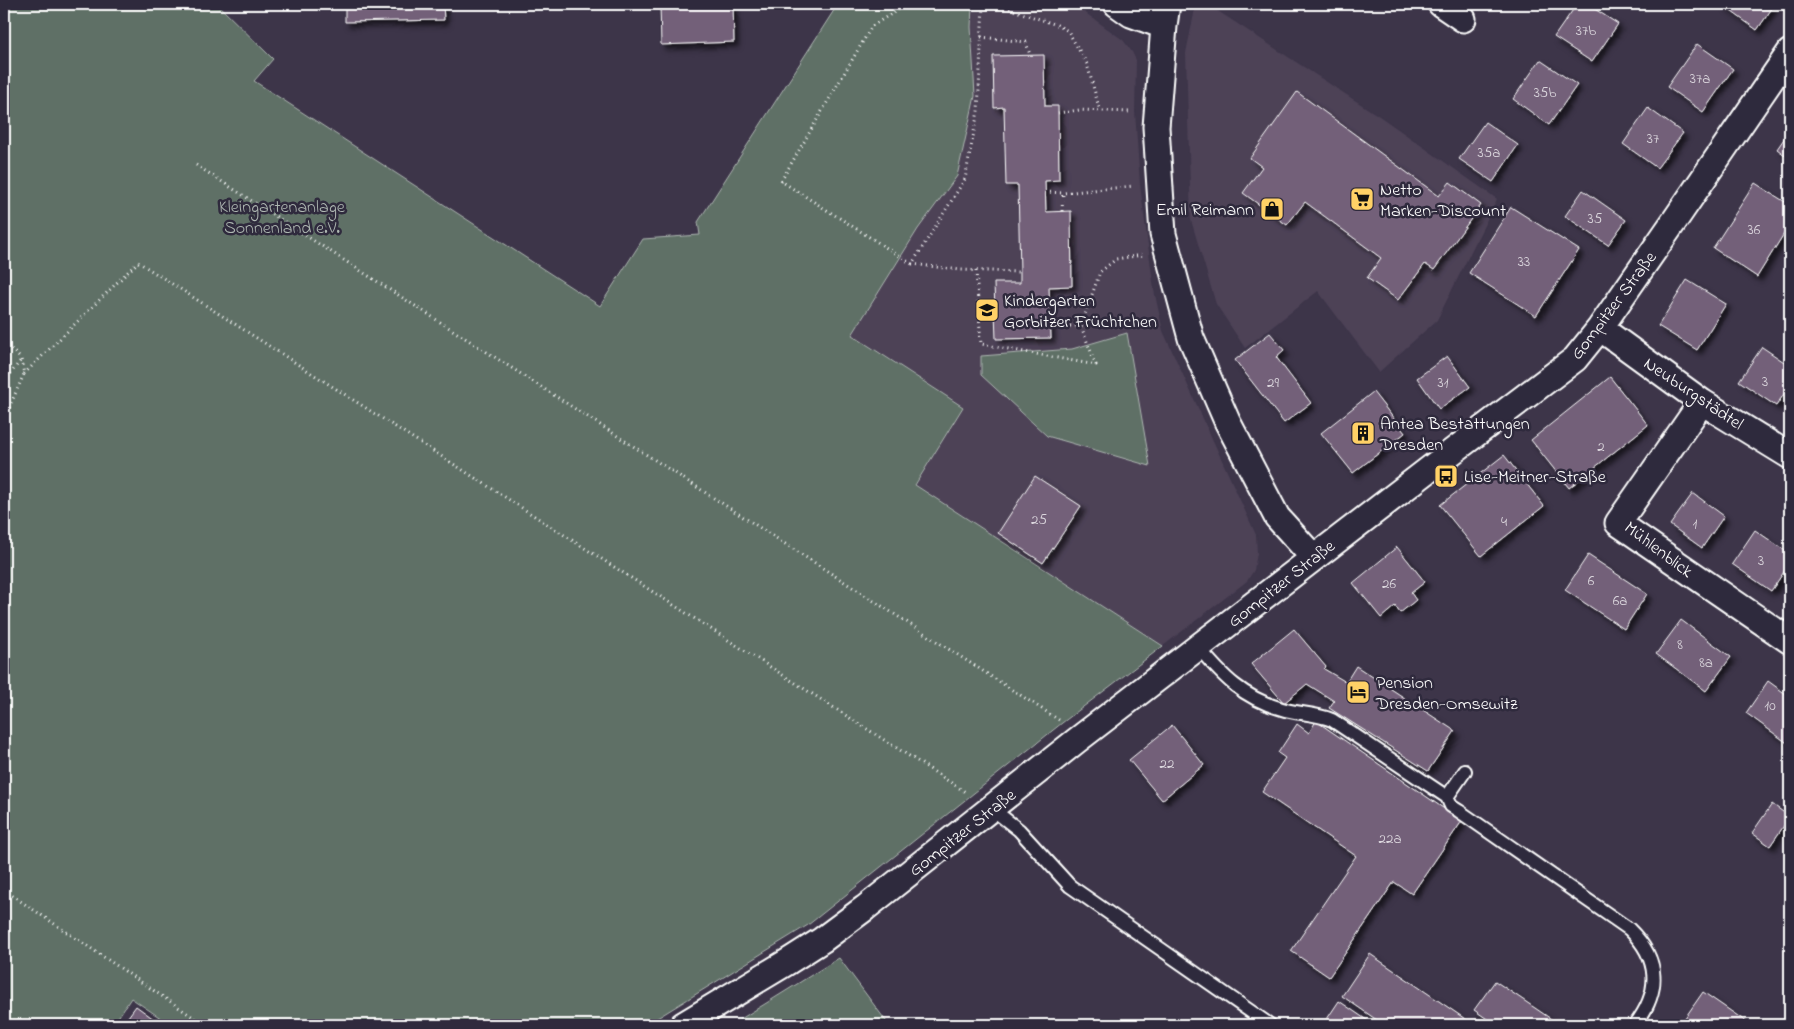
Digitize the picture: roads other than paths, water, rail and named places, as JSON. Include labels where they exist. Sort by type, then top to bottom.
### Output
[{"type":"street","points":[[1117,4],[1130,14],[1166,15],[1156,127],[1164,234],[1192,338],[1227,421],[1277,517],[1314,558]]},
{"type":"street","points":[[1441,4],[1463,19]]},
{"type":"street","name":"Gompitzer Straße","points":[[683,1025],[822,940],[865,908],[1198,647],[1575,359],[1600,328],[1786,67]]},
{"type":"street","name":"Neuburgstädtel","points":[[1600,328],[1702,402],[1790,456]]},
{"type":"street","name":"Mühlenblick","points":[[1702,402],[1618,523],[1790,641]]},
{"type":"lane","points":[[1198,647],[1228,681],[1258,700],[1282,709],[1320,715],[1332,720],[1447,796],[1451,806],[1458,812],[1629,929],[1647,950],[1654,981],[1651,996],[1635,1025]]},
{"type":"lane","points":[[1447,796],[1465,772]]},
{"type":"lane","points":[[991,808],[1019,830],[1070,886],[1270,1025]]},
{"type":"place","name":"Netto Marken-Discount","points":[[1362,199]]},
{"type":"place","name":"Emil Reimann","points":[[1272,209]]},
{"type":"place","name":"Kindergarten Gorbitzer Früchtchen","points":[[987,310]]},
{"type":"place","name":"Antea Bestattungen Dresden","points":[[1363,433]]},
{"type":"place","name":"Lise-Meitner-Straße","points":[[1446,476]]},
{"type":"place","name":"Pension Dresden-Omsewitz","points":[[1358,692]]},
{"type":"park label","name":"Kleingartenanlage Sonnenland e.V.","points":[[282,216]]}]
